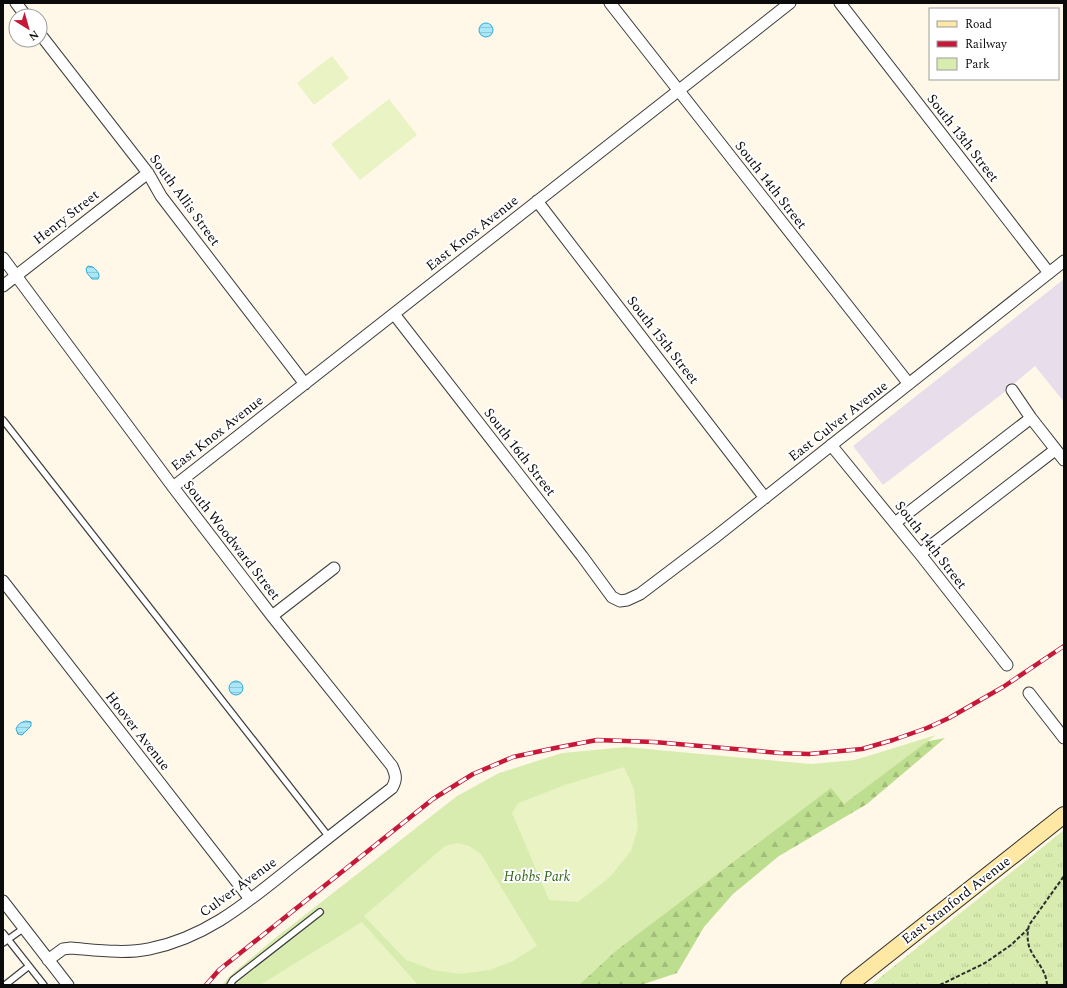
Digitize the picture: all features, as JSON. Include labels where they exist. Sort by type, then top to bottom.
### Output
[{"type":"main road","name":"East Stanford Avenue","points":[[848,985],[1064,815]]},
{"type":"street","name":"South 14th Street","points":[[610,3],[909,384]]},
{"type":"street","name":"East Knox Avenue","points":[[173,487],[790,3]]},
{"type":"street","name":"South 13th Street","points":[[840,3],[1049,273]]},
{"type":"street","name":"South Allis Street","points":[[48,44],[148,173],[161,196],[305,384]]},
{"type":"street","name":"Henry Street","points":[[3,286],[148,173]]},
{"type":"street","name":"South 15th Street","points":[[537,201],[765,498]]},
{"type":"street","name":"South Woodward Street","points":[[3,258],[173,487],[272,616],[392,766],[397,780]]},
{"type":"street","name":"East Culver Avenue","points":[[627,600],[640,594],[765,498],[1064,261]]},
{"type":"street","name":"South 16th Street","points":[[394,314],[582,556],[612,597],[620,600],[627,600]]},
{"type":"street","points":[[1012,390],[1031,418],[1064,460]]},
{"type":"street","points":[[895,523],[1031,418]]},
{"type":"street","name":"South 14th Street","points":[[831,445],[920,554],[1006,665]]},
{"type":"street","points":[[920,554],[1055,450]]},
{"type":"street","points":[[272,616],[334,568]]},
{"type":"street","name":"Hoover Avenue","points":[[3,581],[250,899]]},
{"type":"street","points":[[1029,693],[1064,738]]},
{"type":"street","name":"Culver Avenue","points":[[48,960],[63,949],[70,948],[128,951],[168,945],[192,936],[212,926],[250,899],[392,788],[397,780]]},
{"type":"street","points":[[3,901],[68,985]]},
{"type":"lane","points":[[3,420],[329,837]]},
{"type":"lane","points":[[230,985],[233,980],[320,912]]},
{"type":"lane","points":[[5,941],[24,928]]},
{"type":"lane","points":[[3,933],[5,941],[29,966],[44,985]]},
{"type":"lane","points":[[6,985],[29,966]]},
{"type":"path","points":[[1047,985],[1044,972],[1030,950],[1028,941],[1029,925],[1064,876]]},
{"type":"path","points":[[940,985],[985,963],[1011,944],[1029,928]]},
{"type":"shaded area","points":[[1064,279],[1064,402],[1035,366],[1002,394],[883,485],[853,446]]},
{"type":"green space","points":[[332,56],[349,78],[314,105],[297,83]]},
{"type":"green space","points":[[389,99],[417,135],[360,180],[331,144]]},
{"type":"green space","name":"Hobbs Park","points":[[936,735],[844,804],[831,788],[617,950],[579,985],[222,985],[232,974],[274,939],[457,796],[499,773],[562,753],[626,747],[811,764],[855,760]]},
{"type":"green space","points":[[945,738],[867,804],[779,856],[733,894],[704,927],[677,973],[641,985],[512,985],[808,766],[844,763],[913,744]]},
{"type":"green space","points":[[624,767],[634,789],[638,828],[631,851],[610,877],[578,902],[549,900],[512,813],[518,803],[565,785]]},
{"type":"green space","points":[[1064,830],[1064,985],[871,985],[898,963]]},
{"type":"green space","points":[[457,843],[469,846],[481,854],[537,946],[513,961],[490,970],[461,974],[433,970],[406,960],[364,916],[445,846]]},
{"type":"green space","points":[[362,922],[418,985],[260,985]]},
{"type":"water","points":[[486,23],[491,25],[493,30],[491,35],[486,37],[481,35],[479,30],[481,25]]},
{"type":"water","points":[[88,266],[93,267],[97,271],[99,274],[98,279],[92,279],[87,273],[86,269]]},
{"type":"water","points":[[236,681],[241,683],[243,688],[241,693],[236,695],[231,693],[229,688],[231,683]]},
{"type":"water","points":[[26,721],[31,722],[31,726],[22,735],[18,734],[16,729],[21,723]]},
{"type":"railway","points":[[206,985],[219,970],[433,799],[473,774],[513,757],[597,740],[654,742],[780,753],[809,754],[862,749],[927,728],[949,718],[1003,687],[1064,646]]}]
